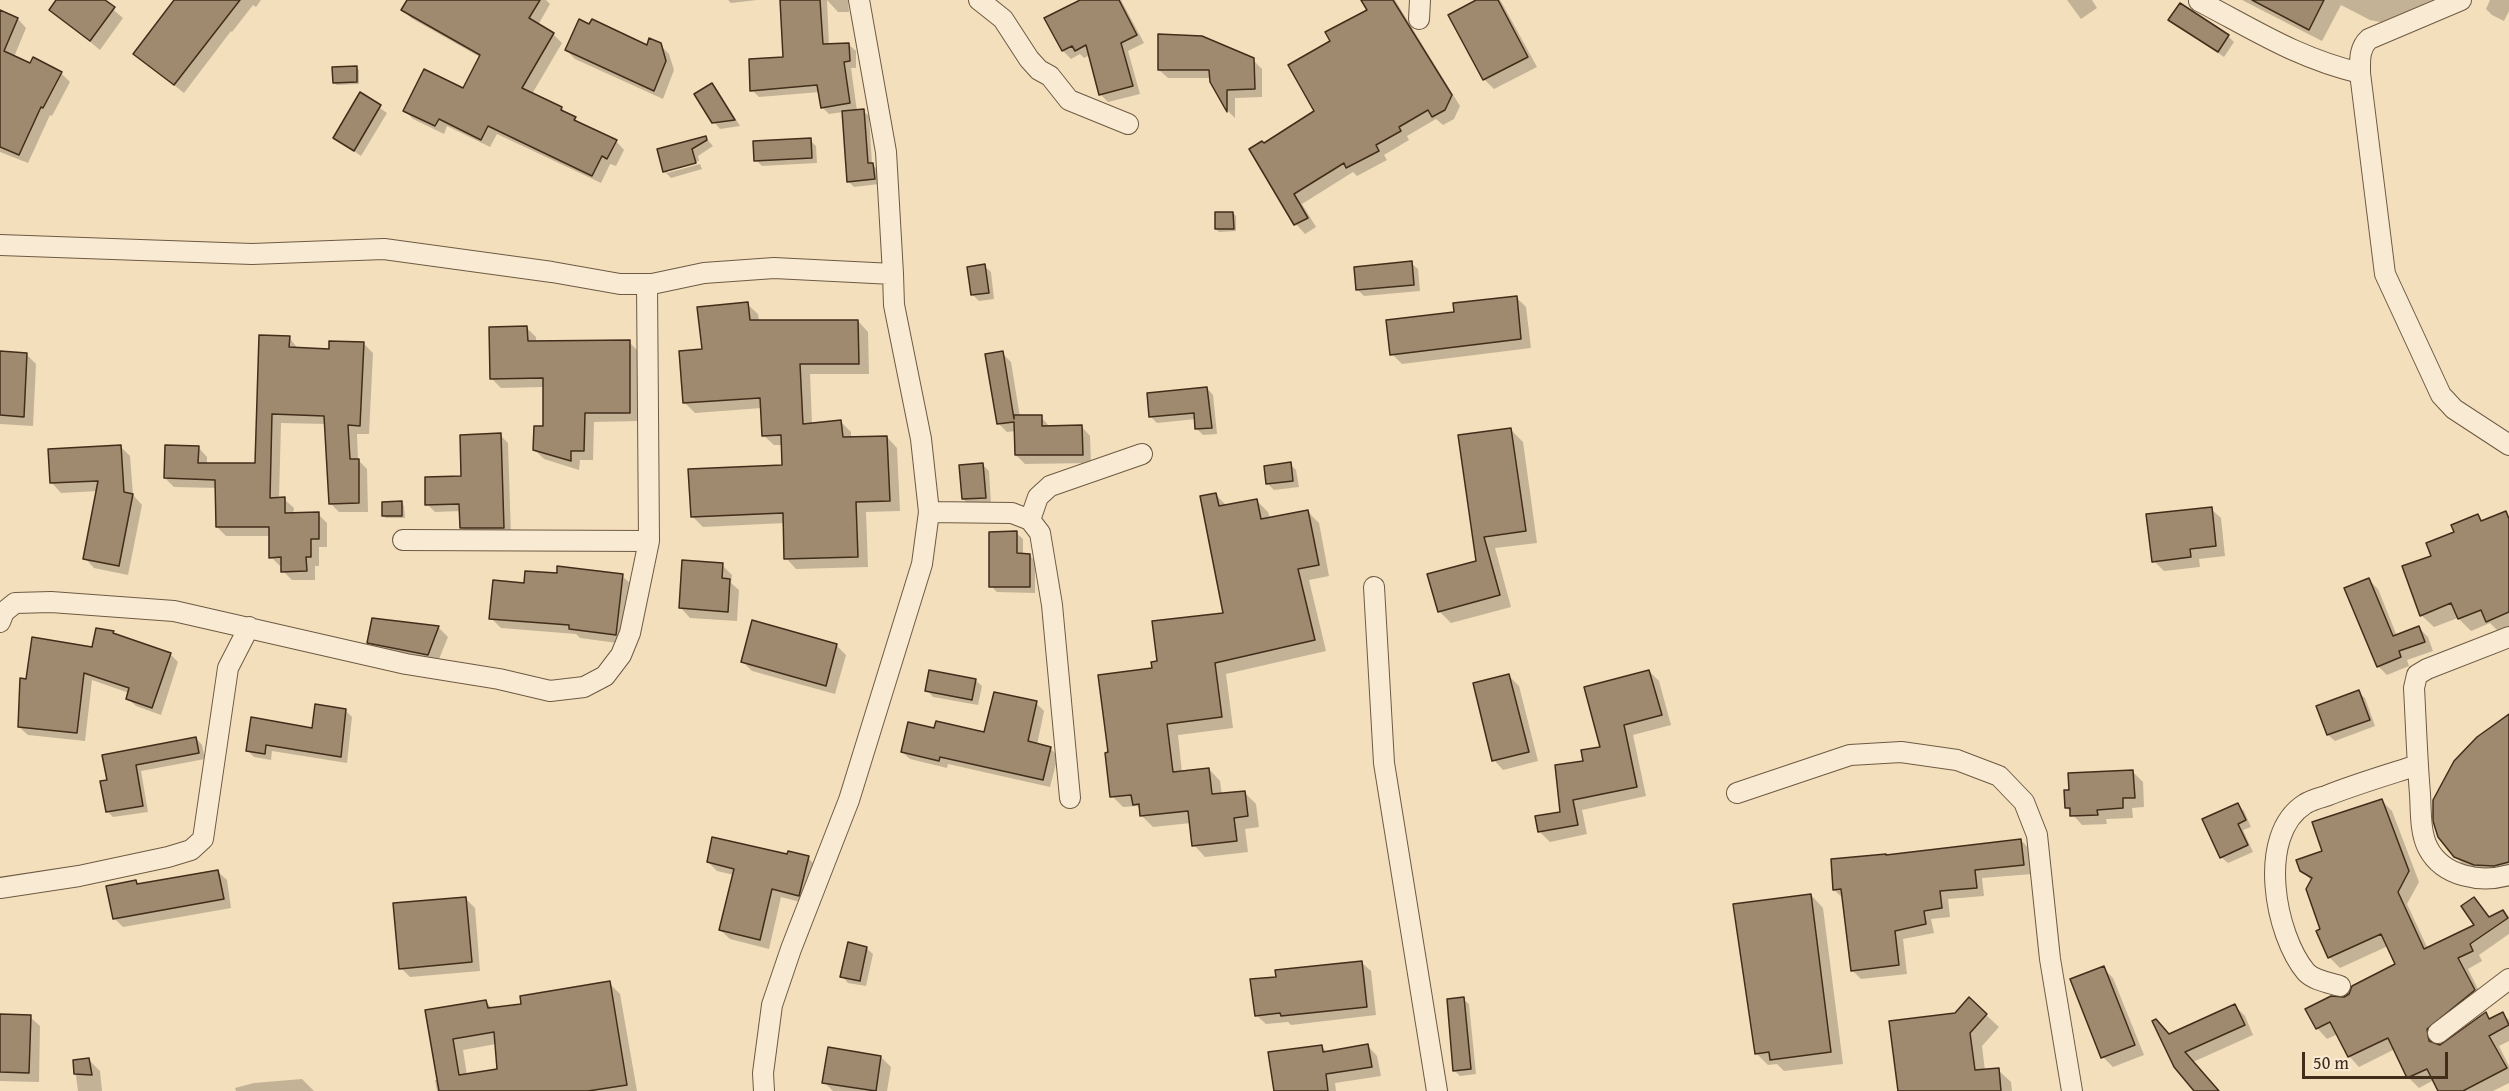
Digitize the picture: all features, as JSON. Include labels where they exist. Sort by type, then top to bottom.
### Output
[{"type":"street","points":[[764,1091],[763,1073],[772,1005],[791,949],[849,800],[922,564],[929,512],[921,439],[894,305],[886,152],[859,0]]},
{"type":"street","points":[[979,0],[1003,19],[1029,59],[1039,70],[1050,76],[1069,100],[1128,124]]},
{"type":"street","points":[[2461,0],[2369,39],[2364,43],[2360,55],[2360,73],[2385,274],[2441,395],[2454,410],[2509,445]]},
{"type":"street","points":[[2199,1],[2306,57],[2360,73]]},
{"type":"street","points":[[0,245],[252,255],[384,249],[552,272],[620,284],[647,284],[704,273],[774,268],[893,274]]},
{"type":"street","points":[[1,616],[15,603],[62,603],[174,611],[406,664],[550,691],[584,687],[605,676],[621,655],[630,633],[650,541],[647,284]]},
{"type":"street","points":[[1030,520],[1038,497],[1050,486],[1142,454]]},
{"type":"street","points":[[929,512],[1012,513],[1030,520],[1040,533],[1052,605],[1070,798]]},
{"type":"street","points":[[403,540],[650,541]]},
{"type":"street","points":[[1374,586],[1384,763],[1437,1091]]},
{"type":"street","points":[[0,888],[79,876],[168,857],[191,850],[203,839],[228,668],[249,627]]},
{"type":"street","points":[[2509,637],[2427,669],[2417,675],[2414,688],[2422,823],[2428,848],[2448,870],[2463,876],[2498,878],[2509,875]]},
{"type":"street","points":[[1737,793],[1850,755],[1901,752],[1957,760],[1999,776],[2024,802],[2037,835],[2050,959],[2072,1091]]},
{"type":"street","points":[[2340,986],[2308,974],[2288,943],[2276,889],[2276,850],[2284,826],[2304,805],[2349,786],[2418,765]]},
{"type":"street","points":[[2438,1033],[2509,979]]},
{"type":"building","points":[[56,0],[105,0],[115,7],[90,41],[49,10]]},
{"type":"building","points":[[174,0],[240,0],[174,85],[133,54]]},
{"type":"building","points":[[407,0],[540,0],[529,18],[554,33],[522,88],[562,107],[561,110],[576,117],[574,120],[617,140],[607,159],[602,156],[592,176],[488,126],[481,140],[439,119],[435,126],[403,111],[424,69],[463,88],[480,55],[401,10]]},
{"type":"building","points":[[780,0],[820,0],[823,44],[849,43],[850,61],[844,62],[850,103],[821,108],[817,85],[750,91],[749,59],[783,57]]},
{"type":"building","points":[[1080,0],[1119,0],[1137,35],[1121,43],[1133,86],[1099,95],[1086,45],[1075,51],[1072,46],[1062,51],[1044,18]]},
{"type":"building","points":[[1361,0],[1393,0],[1452,95],[1445,110],[1432,117],[1428,110],[1399,127],[1401,131],[1376,145],[1379,151],[1346,168],[1344,163],[1294,194],[1308,218],[1294,225],[1249,149],[1262,141],[1264,143],[1314,111],[1288,65],[1330,41],[1325,32],[1367,10]]},
{"type":"building","points":[[1476,0],[1498,0],[1528,57],[1483,80],[1448,15]]},
{"type":"building","points":[[2252,0],[2324,0],[2309,30]]},
{"type":"building","points":[[2180,3],[2229,35],[2218,52],[2168,20]]},
{"type":"building","points":[[0,10],[18,18],[4,51],[30,63],[33,57],[62,72],[43,108],[41,107],[19,155],[0,147]]},
{"type":"building","points":[[579,19],[589,24],[592,19],[647,45],[649,38],[661,43],[666,61],[654,91],[565,50]]},
{"type":"building","points":[[1158,34],[1202,36],[1254,58],[1255,89],[1227,90],[1227,112],[1210,82],[1209,70],[1158,70]]},
{"type":"building","points":[[357,66],[357,82],[333,83],[332,67]]},
{"type":"building","points":[[712,83],[735,120],[712,123],[694,94]]},
{"type":"building","points":[[360,92],[381,105],[354,151],[333,138]]},
{"type":"building","points":[[864,109],[868,163],[873,163],[875,179],[847,182],[842,111]]},
{"type":"building","points":[[706,136],[707,140],[692,149],[696,163],[663,172],[657,149]]},
{"type":"building","points":[[811,138],[812,158],[754,161],[753,141]]},
{"type":"building","points":[[1215,212],[1233,212],[1234,229],[1215,229]]},
{"type":"building","points":[[1412,261],[1414,285],[1356,290],[1354,267]]},
{"type":"building","points":[[985,264],[989,293],[971,295],[967,267]]},
{"type":"building","points":[[1517,296],[1521,339],[1390,355],[1386,320],[1454,312],[1453,303]]},
{"type":"building","points":[[748,302],[750,320],[858,320],[859,364],[800,364],[803,424],[841,420],[843,437],[887,436],[890,501],[856,502],[858,557],[784,559],[783,513],[691,517],[688,469],[782,465],[781,435],[762,436],[760,398],[683,403],[679,351],[702,349],[697,307]]},
{"type":"building","points":[[527,326],[528,341],[630,340],[630,413],[585,413],[584,451],[571,451],[571,461],[533,450],[534,426],[543,426],[543,378],[490,379],[489,327]]},
{"type":"building","points":[[259,335],[290,336],[289,347],[329,349],[329,341],[364,342],[360,426],[348,425],[350,459],[359,459],[359,503],[329,504],[324,416],[272,414],[270,498],[285,497],[285,513],[319,512],[319,539],[311,539],[311,557],[306,557],[307,571],[281,572],[281,557],[269,558],[269,527],[216,527],[215,480],[164,478],[165,445],[199,446],[198,463],[255,463]]},
{"type":"building","points":[[0,351],[27,353],[24,417],[0,415]]},
{"type":"building","points":[[1003,351],[1014,419],[1014,415],[1042,415],[1042,426],[1082,425],[1083,455],[1015,455],[1014,422],[997,424],[985,354]]},
{"type":"building","points":[[1207,387],[1212,428],[1195,429],[1194,413],[1149,417],[1147,393]]},
{"type":"building","points":[[1511,428],[1526,531],[1484,537],[1500,595],[1438,612],[1427,574],[1476,561],[1458,435]]},
{"type":"building","points":[[501,433],[504,528],[460,528],[459,504],[425,505],[425,477],[461,476],[460,435]]},
{"type":"building","points":[[121,445],[124,492],[133,494],[119,566],[83,559],[98,481],[50,483],[48,449]]},
{"type":"building","points":[[1291,462],[1293,481],[1266,484],[1264,466]]},
{"type":"building","points":[[983,463],[986,498],[962,499],[959,465]]},
{"type":"building","points":[[1216,493],[1219,506],[1257,499],[1261,519],[1308,510],[1319,565],[1298,569],[1315,640],[1215,663],[1222,717],[1167,724],[1173,772],[1209,768],[1212,794],[1245,791],[1248,816],[1234,818],[1237,841],[1192,846],[1188,811],[1140,816],[1139,804],[1133,805],[1131,795],[1110,797],[1105,753],[1108,752],[1098,675],[1152,668],[1151,662],[1157,661],[1152,621],[1223,613],[1200,496]]},
{"type":"building","points":[[402,501],[402,516],[382,516],[382,502]]},
{"type":"building","points":[[2212,507],[2216,546],[2190,549],[2191,557],[2152,562],[2146,514]]},
{"type":"building","points":[[2506,511],[2509,519],[2509,612],[2486,622],[2481,610],[2458,619],[2451,603],[2420,616],[2402,566],[2431,556],[2426,543],[2454,532],[2451,525],[2478,514],[2481,521]]},
{"type":"building","points":[[1017,531],[1017,553],[1030,554],[1030,587],[989,587],[989,532]]},
{"type":"building","points":[[682,560],[723,563],[722,578],[730,579],[728,612],[679,608]]},
{"type":"building","points":[[557,566],[623,574],[616,635],[569,629],[569,625],[489,619],[493,580],[524,583],[525,571],[557,573]]},
{"type":"building","points":[[2369,578],[2393,636],[2419,626],[2425,642],[2399,651],[2401,657],[2377,667],[2344,588]]},
{"type":"building","points":[[372,618],[439,626],[428,655],[367,643]]},
{"type":"building","points":[[752,620],[837,644],[826,686],[741,662]]},
{"type":"building","points":[[96,628],[114,631],[113,633],[171,653],[152,708],[126,699],[129,688],[84,673],[77,733],[18,727],[20,678],[26,679],[32,637],[92,647]]},
{"type":"building","points":[[929,670],[976,679],[972,700],[925,691]]},
{"type":"building","points":[[1649,670],[1662,715],[1624,725],[1637,787],[1573,800],[1578,825],[1538,832],[1535,816],[1560,812],[1555,765],[1583,761],[1581,750],[1600,747],[1584,687]]},
{"type":"building","points":[[1509,674],[1529,752],[1492,761],[1473,683]]},
{"type":"building","points":[[2359,690],[2370,720],[2327,735],[2316,706]]},
{"type":"building","points":[[994,692],[1037,701],[1028,741],[1051,747],[1043,780],[940,757],[939,761],[901,752],[908,722],[934,728],[936,721],[984,732]]},
{"type":"building","points":[[315,704],[346,709],[341,757],[266,745],[265,754],[246,751],[251,717],[312,728]]},
{"type":"building","points":[[2509,714],[2509,862],[2494,866],[2474,865],[2454,857],[2438,837],[2433,821],[2433,800],[2454,761],[2477,737]]},
{"type":"building","points":[[196,737],[199,753],[136,765],[143,806],[106,812],[100,781],[107,780],[102,755]]},
{"type":"building","points":[[2133,770],[2135,798],[2123,798],[2123,808],[2097,810],[2098,815],[2070,816],[2070,808],[2065,808],[2064,790],[2069,790],[2068,773]]},
{"type":"building","points":[[2382,799],[2409,871],[2398,892],[2424,949],[2474,925],[2461,906],[2474,897],[2489,917],[2503,910],[2508,918],[2470,944],[2473,951],[2458,958],[2475,990],[2427,1029],[2429,1041],[2440,1045],[2486,1012],[2489,1019],[2503,1012],[2509,1025],[2489,1036],[2507,1068],[2463,1091],[2438,1091],[2427,1069],[2407,1078],[2388,1038],[2348,1057],[2330,1022],[2316,1029],[2305,1009],[2331,996],[2344,997],[2349,994],[2352,986],[2395,964],[2381,934],[2328,958],[2316,931],[2320,929],[2306,889],[2312,878],[2300,871],[2296,860],[2322,851],[2312,822]]},
{"type":"building","points":[[2238,803],[2246,820],[2238,824],[2248,845],[2220,858],[2202,819]]},
{"type":"building","points":[[712,837],[787,854],[788,851],[809,856],[799,896],[772,889],[760,940],[719,930],[734,869],[707,862]]},
{"type":"building","points":[[2021,839],[2024,865],[1975,870],[1977,888],[1940,891],[1942,908],[1924,911],[1926,924],[1895,931],[1899,965],[1851,971],[1841,889],[1833,890],[1831,859]]},
{"type":"building","points":[[218,870],[224,899],[113,919],[106,886],[136,880],[137,884]]},
{"type":"building","points":[[1811,894],[1831,1052],[1770,1060],[1769,1052],[1755,1054],[1733,904]]},
{"type":"building","points":[[466,897],[472,962],[399,969],[393,903]]},
{"type":"building","points":[[848,942],[867,947],[860,981],[840,977]]},
{"type":"building","points":[[1362,961],[1367,1007],[1281,1016],[1280,1013],[1255,1016],[1250,979],[1276,977],[1275,970]]},
{"type":"building","points":[[2104,966],[2135,1045],[2101,1058],[2070,979]]},
{"type":"building","points":[[610,981],[627,1085],[588,1091],[439,1091],[425,1010],[486,1000],[488,1008],[521,1004],[520,996]],"holes":[[[494,1032],[497,1069],[459,1075],[453,1039]]]},
{"type":"building","points":[[1464,997],[1471,1069],[1453,1071],[1447,999]]},
{"type":"building","points":[[1969,997],[1987,1014],[1970,1033],[1975,1070],[1999,1068],[2001,1091],[1898,1091],[1889,1021],[1955,1013]]},
{"type":"building","points":[[2235,1004],[2245,1025],[2185,1052],[2219,1091],[2194,1091],[2174,1067],[2152,1021],[2156,1019],[2169,1034]]},
{"type":"building","points":[[0,1014],[31,1015],[29,1073],[0,1072]]},
{"type":"building","points":[[1368,1044],[1372,1067],[1326,1074],[1328,1091],[1274,1091],[1268,1052],[1322,1045],[1323,1052]]},
{"type":"building","points":[[828,1047],[881,1056],[876,1091],[822,1083]]},
{"type":"building","points":[[89,1058],[92,1075],[74,1074],[73,1060]]}]
